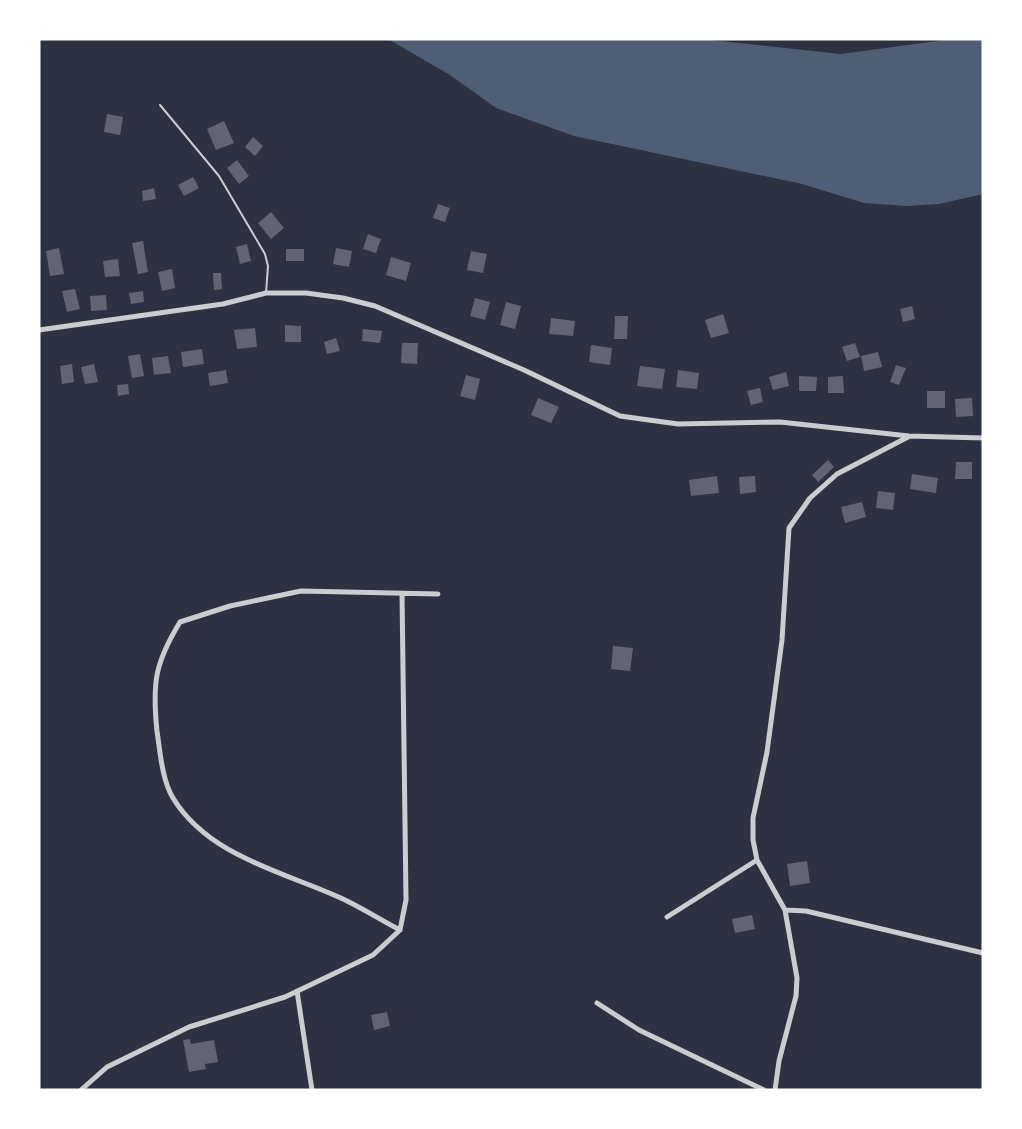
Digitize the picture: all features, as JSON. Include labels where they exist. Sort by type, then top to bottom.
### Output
[{"type":"street","points":[[39,330],[223,304],[266,293],[343,298],[375,306],[524,370],[620,416],[678,424],[780,422],[909,436],[983,438]]},
{"type":"street","points":[[775,1090],[779,1061],[796,996],[797,978],[785,910],[757,860],[753,840],[753,818],[767,752],[782,640],[789,528],[810,498],[837,474],[909,436]]},
{"type":"street","points":[[400,930],[343,899],[269,871],[206,835],[172,797],[160,754],[154,698],[162,653],[180,622],[230,606],[301,591],[438,594]]},
{"type":"street","points":[[81,1090],[107,1067],[189,1027],[297,991],[374,955],[400,930],[406,900],[402,593]]},
{"type":"street","points":[[667,917],[757,860]]},
{"type":"street","points":[[785,910],[806,911],[983,953]]},
{"type":"street","points":[[297,991],[312,1090]]},
{"type":"street","points":[[597,1003],[639,1030],[764,1090]]},
{"type":"lane","points":[[160,105],[219,176],[265,254],[268,266],[266,293]]},
{"type":"water","points":[[388,39],[702,39],[841,54],[952,39],[983,39],[983,194],[939,204],[907,206],[864,203],[802,184],[574,136],[496,108],[450,75]]},
{"type":"building","points":[[107,114],[123,117],[120,135],[104,132]]},
{"type":"building","points":[[224,121],[234,143],[216,150],[207,129]]},
{"type":"building","points":[[253,137],[263,146],[255,156],[245,147]]},
{"type":"building","points":[[237,160],[249,176],[239,184],[227,168]]},
{"type":"building","points":[[193,177],[199,188],[184,196],[178,185]]},
{"type":"building","points":[[154,188],[156,199],[143,201],[142,191]]},
{"type":"building","points":[[438,204],[450,208],[445,222],[433,218]]},
{"type":"building","points":[[271,212],[284,228],[271,239],[258,223]]},
{"type":"building","points":[[368,234],[381,239],[376,253],[363,249]]},
{"type":"building","points":[[143,241],[148,272],[138,274],[132,243]]},
{"type":"building","points":[[247,244],[251,261],[240,264],[236,247]]},
{"type":"building","points":[[59,248],[64,274],[50,276],[46,251]]},
{"type":"building","points":[[336,248],[352,251],[349,267],[333,264]]},
{"type":"building","points":[[286,249],[304,249],[304,261],[286,261]]},
{"type":"building","points":[[471,251],[487,254],[483,273],[467,270]]},
{"type":"building","points":[[391,257],[411,263],[406,281],[386,275]]},
{"type":"building","points":[[118,259],[120,276],[105,277],[103,261]]},
{"type":"building","points":[[172,269],[175,288],[162,291],[158,272]]},
{"type":"building","points":[[213,273],[221,273],[222,289],[214,290]]},
{"type":"building","points":[[75,289],[80,309],[67,312],[62,291]]},
{"type":"building","points":[[143,291],[144,302],[131,304],[129,293]]},
{"type":"building","points":[[106,295],[107,310],[91,311],[90,296]]},
{"type":"building","points":[[475,298],[490,302],[485,320],[470,316]]},
{"type":"building","points":[[506,302],[521,306],[515,329],[500,325]]},
{"type":"building","points":[[912,306],[915,319],[903,322],[900,309]]},
{"type":"building","points":[[723,314],[729,333],[711,338],[705,320]]},
{"type":"building","points":[[615,316],[628,316],[627,339],[614,339]]},
{"type":"building","points":[[551,318],[575,321],[573,336],[549,334]]},
{"type":"building","points":[[285,325],[301,326],[301,342],[285,342]]},
{"type":"building","points":[[255,328],[257,347],[237,349],[234,330]]},
{"type":"building","points":[[363,329],[382,331],[380,343],[362,341]]},
{"type":"building","points":[[336,338],[340,351],[327,354],[324,342]]},
{"type":"building","points":[[402,343],[418,343],[417,364],[401,363]]},
{"type":"building","points":[[855,343],[860,357],[847,361],[842,347]]},
{"type":"building","points":[[591,345],[612,348],[610,365],[589,362]]},
{"type":"building","points":[[202,349],[204,364],[183,367],[181,352]]},
{"type":"building","points":[[878,352],[882,367],[864,371],[861,356]]},
{"type":"building","points":[[140,354],[144,376],[132,378],[128,356]]},
{"type":"building","points":[[168,356],[171,373],[154,375],[152,358]]},
{"type":"building","points":[[72,364],[74,382],[62,384],[60,366]]},
{"type":"building","points":[[94,364],[98,382],[85,384],[81,367]]},
{"type":"building","points":[[896,365],[906,368],[899,385],[890,382]]},
{"type":"building","points":[[640,366],[665,369],[662,389],[637,386]]},
{"type":"building","points":[[226,370],[228,383],[210,386],[208,373]]},
{"type":"building","points":[[678,370],[699,373],[697,389],[676,387]]},
{"type":"building","points":[[786,372],[789,386],[773,390],[769,377]]},
{"type":"building","points":[[466,375],[480,379],[475,400],[460,396]]},
{"type":"building","points":[[799,376],[817,377],[816,391],[799,391]]},
{"type":"building","points":[[843,376],[844,393],[828,393],[828,377]]},
{"type":"building","points":[[128,384],[129,394],[118,396],[117,385]]},
{"type":"building","points":[[760,388],[763,402],[751,405],[747,391]]},
{"type":"building","points":[[927,391],[945,391],[945,408],[927,408]]},
{"type":"building","points":[[538,398],[559,407],[551,423],[531,415]]},
{"type":"building","points":[[972,398],[973,416],[956,417],[955,399]]},
{"type":"building","points":[[828,460],[834,467],[818,482],[812,475]]},
{"type":"building","points":[[956,462],[972,462],[972,479],[955,479]]},
{"type":"building","points":[[912,474],[938,478],[936,493],[910,489]]},
{"type":"building","points":[[717,476],[719,493],[691,496],[689,480]]},
{"type":"building","points":[[755,476],[756,492],[740,494],[739,477]]},
{"type":"building","points":[[878,491],[895,493],[893,510],[876,508]]},
{"type":"building","points":[[862,502],[866,517],[845,523],[841,507]]},
{"type":"building","points":[[613,646],[633,648],[630,671],[611,669]]},
{"type":"building","points":[[807,861],[810,883],[790,886],[787,864]]},
{"type":"building","points":[[752,915],[755,929],[735,933],[732,919]]},
{"type":"building","points":[[387,1012],[390,1026],[374,1030],[371,1015]]},
{"type":"building","points":[[190,1039],[191,1044],[214,1040],[218,1062],[205,1064],[206,1069],[189,1072],[183,1040]]}]
